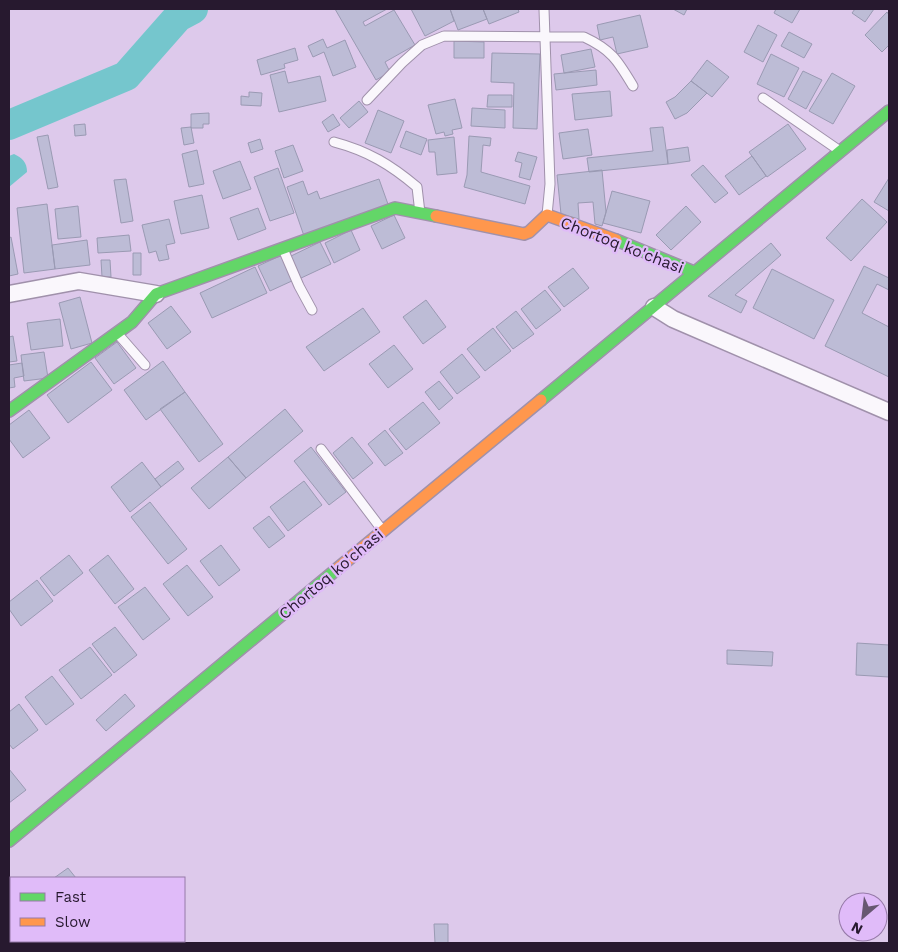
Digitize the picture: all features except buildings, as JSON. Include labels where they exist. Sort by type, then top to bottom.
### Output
[{"type":"street","name":"Chortoq ko'chasi","points":[[9,841],[889,110]]},
{"type":"street","name":"Chortoq ko'chasi","points":[[9,294],[79,281],[156,294],[395,208],[524,234],[529,232],[547,215],[694,272]]},
{"type":"street","name":"Chortoq ko'chasi","points":[[9,411],[132,322],[156,294]]},
{"type":"street","points":[[654,307],[673,319],[889,412]]},
{"type":"lane","points":[[544,9],[550,184],[547,215]]},
{"type":"lane","points":[[367,100],[422,45],[444,36],[584,36],[601,45],[618,60],[633,86]]},
{"type":"lane","points":[[763,98],[840,152]]},
{"type":"lane","points":[[334,142],[349,146],[386,162],[405,176],[417,187],[420,213]]},
{"type":"lane","points":[[282,249],[312,310]]},
{"type":"lane","points":[[117,332],[145,365]]},
{"type":"lane","points":[[321,449],[383,531]]},
{"type":"shaded area","points":[[14,154],[24,161],[27,172],[9,187],[9,156]]},
{"type":"waterway","points":[[9,125],[126,76],[178,17],[193,9]]},
{"type":"traffic: fast","points":[[541,400],[889,111]]},
{"type":"traffic: fast","points":[[9,411],[132,322],[156,294],[395,208],[436,216]]},
{"type":"traffic: fast","points":[[616,240],[694,272]]},
{"type":"traffic: fast","points":[[9,841],[337,569]]},
{"type":"traffic: slow","points":[[436,216],[524,234],[529,232],[547,215],[616,240]]},
{"type":"traffic: slow","points":[[337,569],[541,400]]}]
